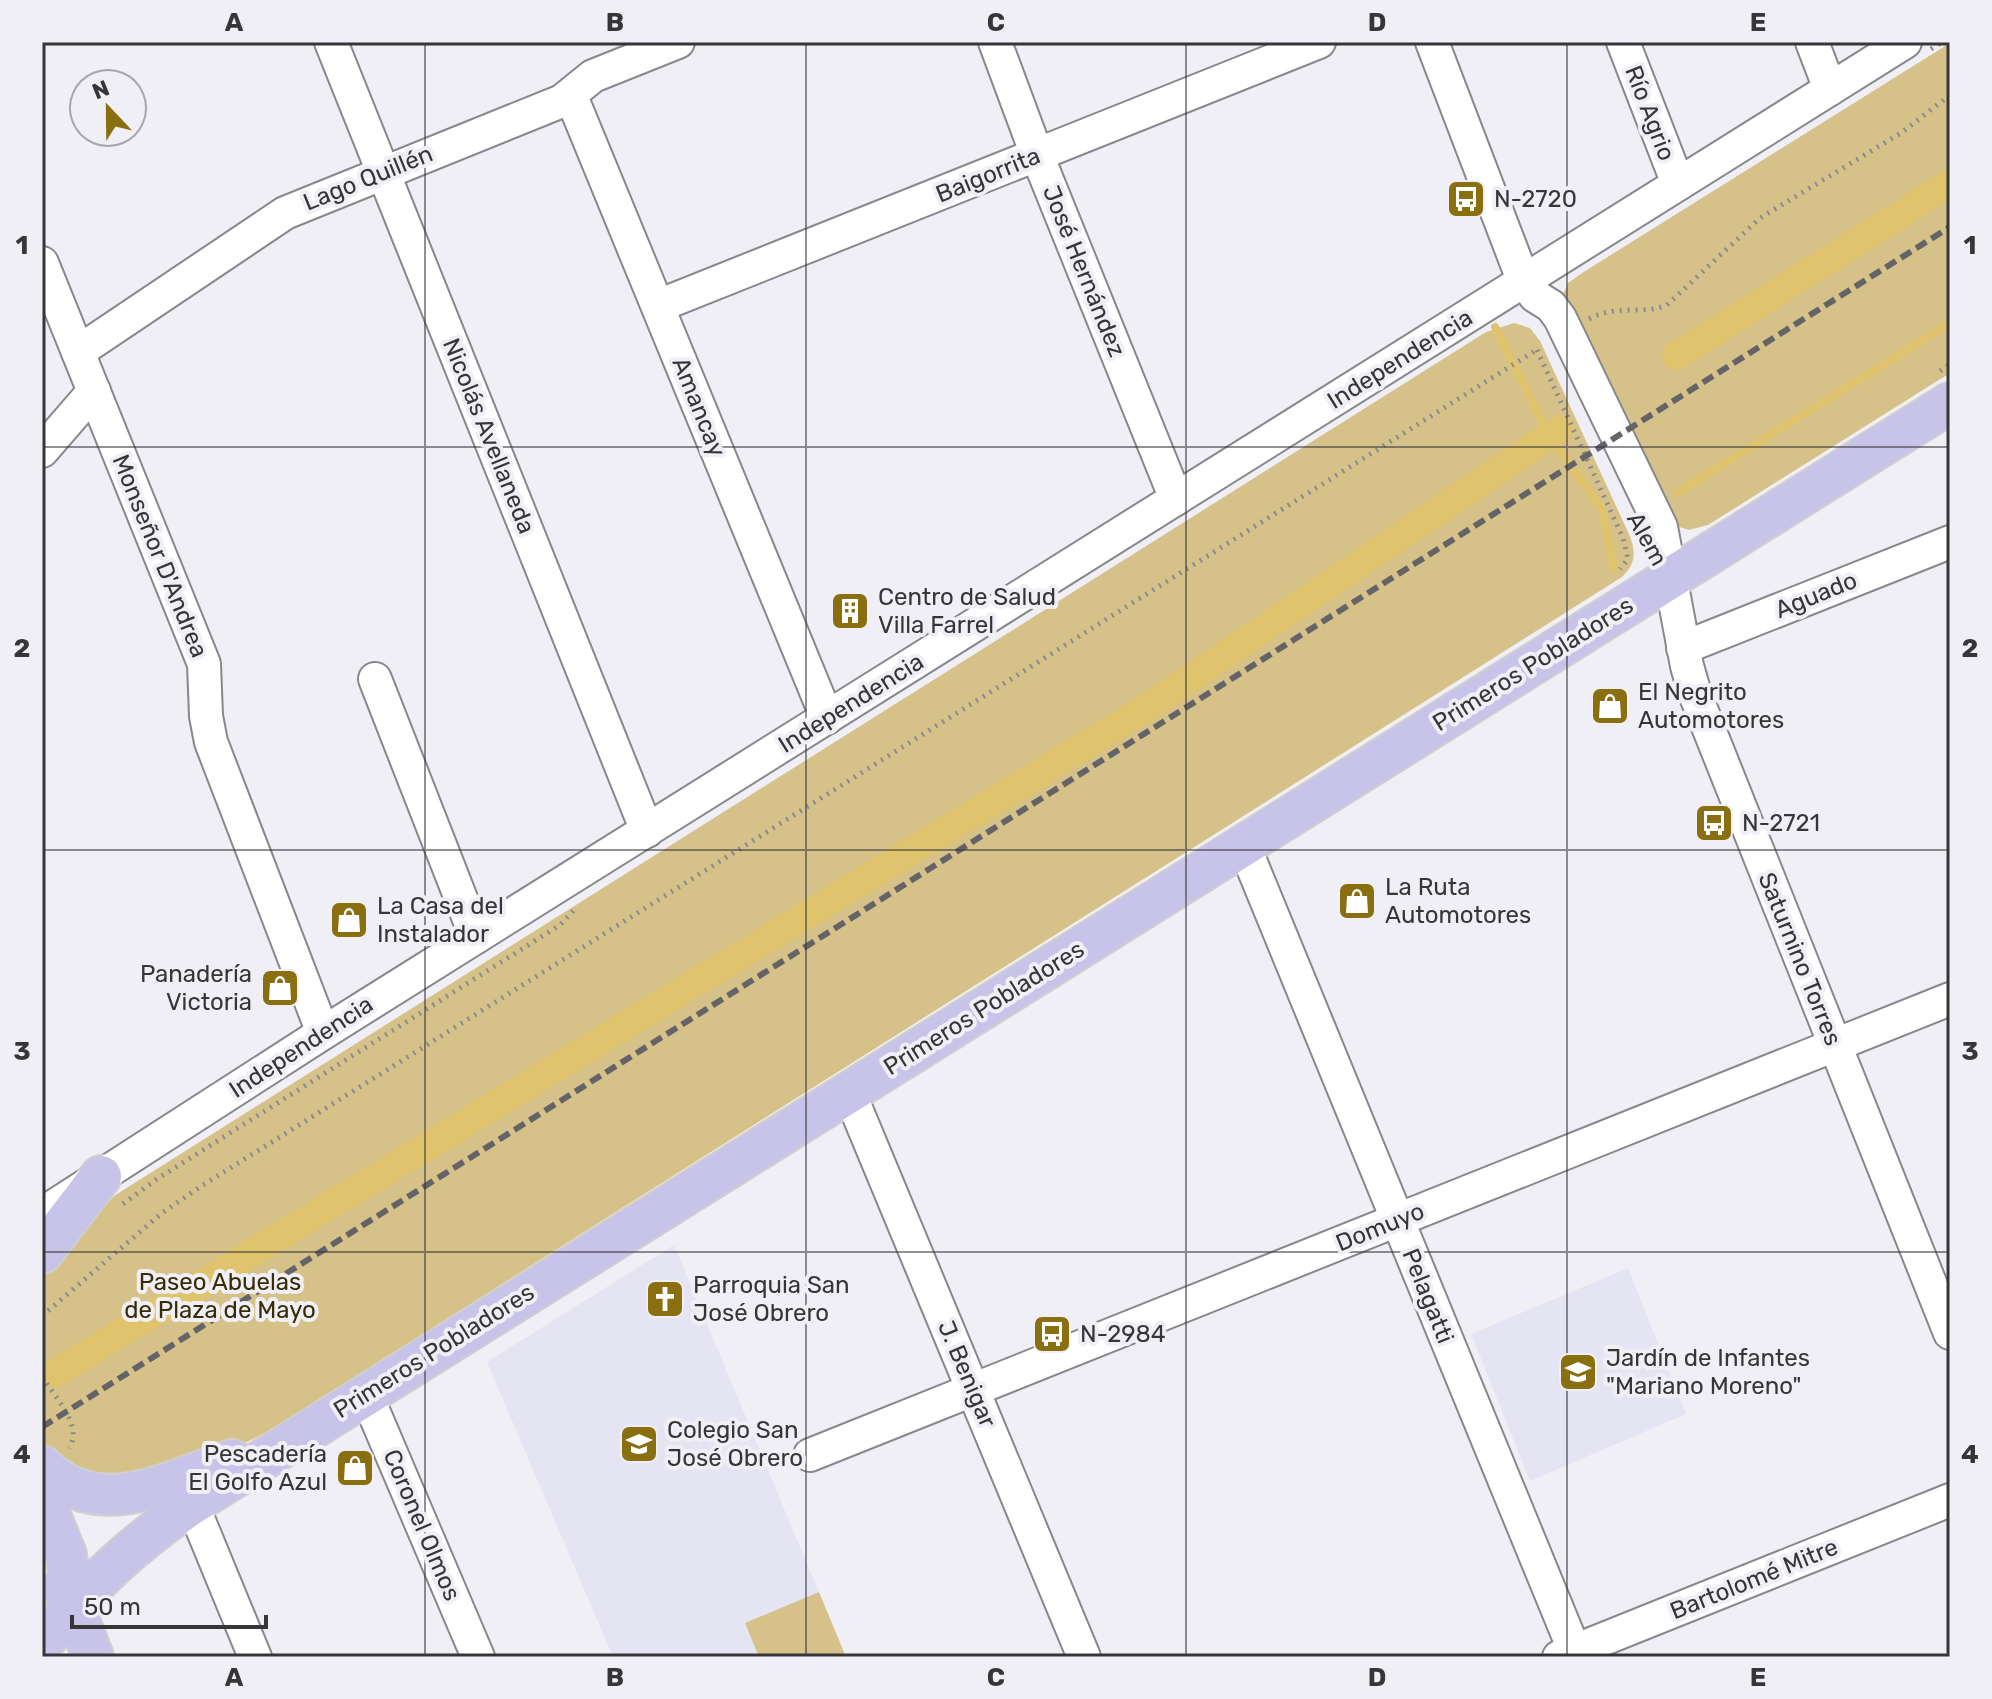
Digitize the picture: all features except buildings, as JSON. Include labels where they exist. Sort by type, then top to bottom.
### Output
[{"type":"main road","name":"Primeros Pobladores","points":[[42,1644],[73,1605],[134,1547],[192,1504],[1669,579],[1943,388]]},
{"type":"main road","points":[[42,1253],[101,1176]]},
{"type":"main road","points":[[53,1460],[56,1478],[73,1488],[93,1495],[116,1496],[150,1488],[296,1438]]},
{"type":"main road","points":[[42,1495],[66,1555],[73,1605]]},
{"type":"main road","points":[[42,1557],[73,1605],[93,1657]]},
{"type":"street","name":"Nicolás Avellaneda","points":[[331,42],[647,831]]},
{"type":"street","name":"Lago Quillén","points":[[78,352],[276,218],[302,204],[571,96],[593,76],[678,42]]},
{"type":"street","name":"José Hernández","points":[[995,42],[1037,155],[1176,499]]},
{"type":"street","name":"Baigorrita","points":[[658,306],[1319,42]]},
{"type":"street","name":"Alem","points":[[1432,42],[1542,326],[1635,521],[1669,579]]},
{"type":"street","name":"Río Agrio","points":[[1623,42],[1678,184]]},
{"type":"street","points":[[1812,42],[1830,89]]},
{"type":"street","name":"Independencia","points":[[42,1214],[323,1033],[1176,499],[1530,289],[1678,184],[1905,42]]},
{"type":"street","name":"Amancay","points":[[571,96],[827,718]]},
{"type":"street","name":"Monseñor D'Andrea","points":[[42,263],[204,664],[206,716],[211,742],[323,1033]]},
{"type":"street","points":[[42,451],[94,391]]},
{"type":"street","name":"Aguado","points":[[1683,648],[1950,542]]},
{"type":"street","name":"Saturnino Torres","points":[[1669,579],[1695,694],[1950,1333]]},
{"type":"street","points":[[375,679],[476,937]]},
{"type":"street","name":"Pelagatti","points":[[1244,846],[1570,1655]]},
{"type":"street","name":"Domuyo","points":[[810,1455],[1950,999]]},
{"type":"street","name":"J. Benigar","points":[[849,1092],[1084,1657]]},
{"type":"street","name":"Coronel Olmos","points":[[366,1394],[478,1657]]},
{"type":"street","name":"Bartolomé Mitre","points":[[1570,1655],[1950,1500]]},
{"type":"street","points":[[192,1504],[255,1657]]},
{"type":"path","points":[[1584,321],[1619,308],[1652,310],[1667,305],[1760,218],[1901,133],[1950,95]]},
{"type":"path","points":[[42,1316],[162,1213],[200,1187],[1540,348],[1623,538],[1628,559],[1619,571]]},
{"type":"path","points":[[1943,388],[1950,364]]},
{"type":"path","points":[[42,1377],[73,1427],[74,1441],[53,1460]]},
{"type":"shaded area","name":"Colegio San José Obrero","points":[[674,1245],[846,1657],[613,1657],[487,1362]]},
{"type":"shaded area","name":"Jardín de Infantes \"Mariano Moreno\"","points":[[1628,1268],[1686,1414],[1530,1481],[1471,1334]]},
{"type":"green space","points":[[1950,43],[1950,373],[1708,525],[1689,530],[1673,525],[1562,297],[1568,283]]},
{"type":"green space","name":"Paseo Abuelas de Plaza de Mayo","points":[[1514,323],[1530,328],[1540,341],[1628,532],[1634,556],[1622,577],[269,1431],[239,1446],[128,1485],[52,1461],[42,1446],[42,1270],[117,1194],[1486,332]]},
{"type":"green space","points":[[819,1592],[846,1657],[759,1657],[745,1623]]},
{"type":"waterway","points":[[1676,356],[1950,183]]},
{"type":"waterway","points":[[1677,493],[1950,323]]},
{"type":"waterway","points":[[1495,327],[1549,436],[1602,509],[1614,568]]},
{"type":"waterway","points":[[55,1373],[1143,710],[1559,429]]},
{"type":"railway","points":[[42,1427],[1950,227]]},
{"type":"place","name":"N-2720","points":[[1466,199]]},
{"type":"place","name":"Centro de Salud Villa Farrel","points":[[850,611]]},
{"type":"place","name":"El Negrito Automotores","points":[[1610,706]]},
{"type":"place","name":"N-2721","points":[[1714,823]]},
{"type":"place","name":"La Ruta Automotores","points":[[1357,901]]},
{"type":"place","name":"La Casa del Instalador","points":[[349,920]]},
{"type":"place","name":"Panadería Victoria","points":[[280,988]]},
{"type":"place","name":"Parroquia San José Obrero","points":[[665,1299]]},
{"type":"place","name":"N-2984","points":[[1052,1334]]},
{"type":"place","name":"Jardín de Infantes \"Mariano Moreno\"","points":[[1578,1372]]},
{"type":"place","name":"Colegio San José Obrero","points":[[639,1444]]},
{"type":"place","name":"Pescadería El Golfo Azul","points":[[355,1468]]}]
